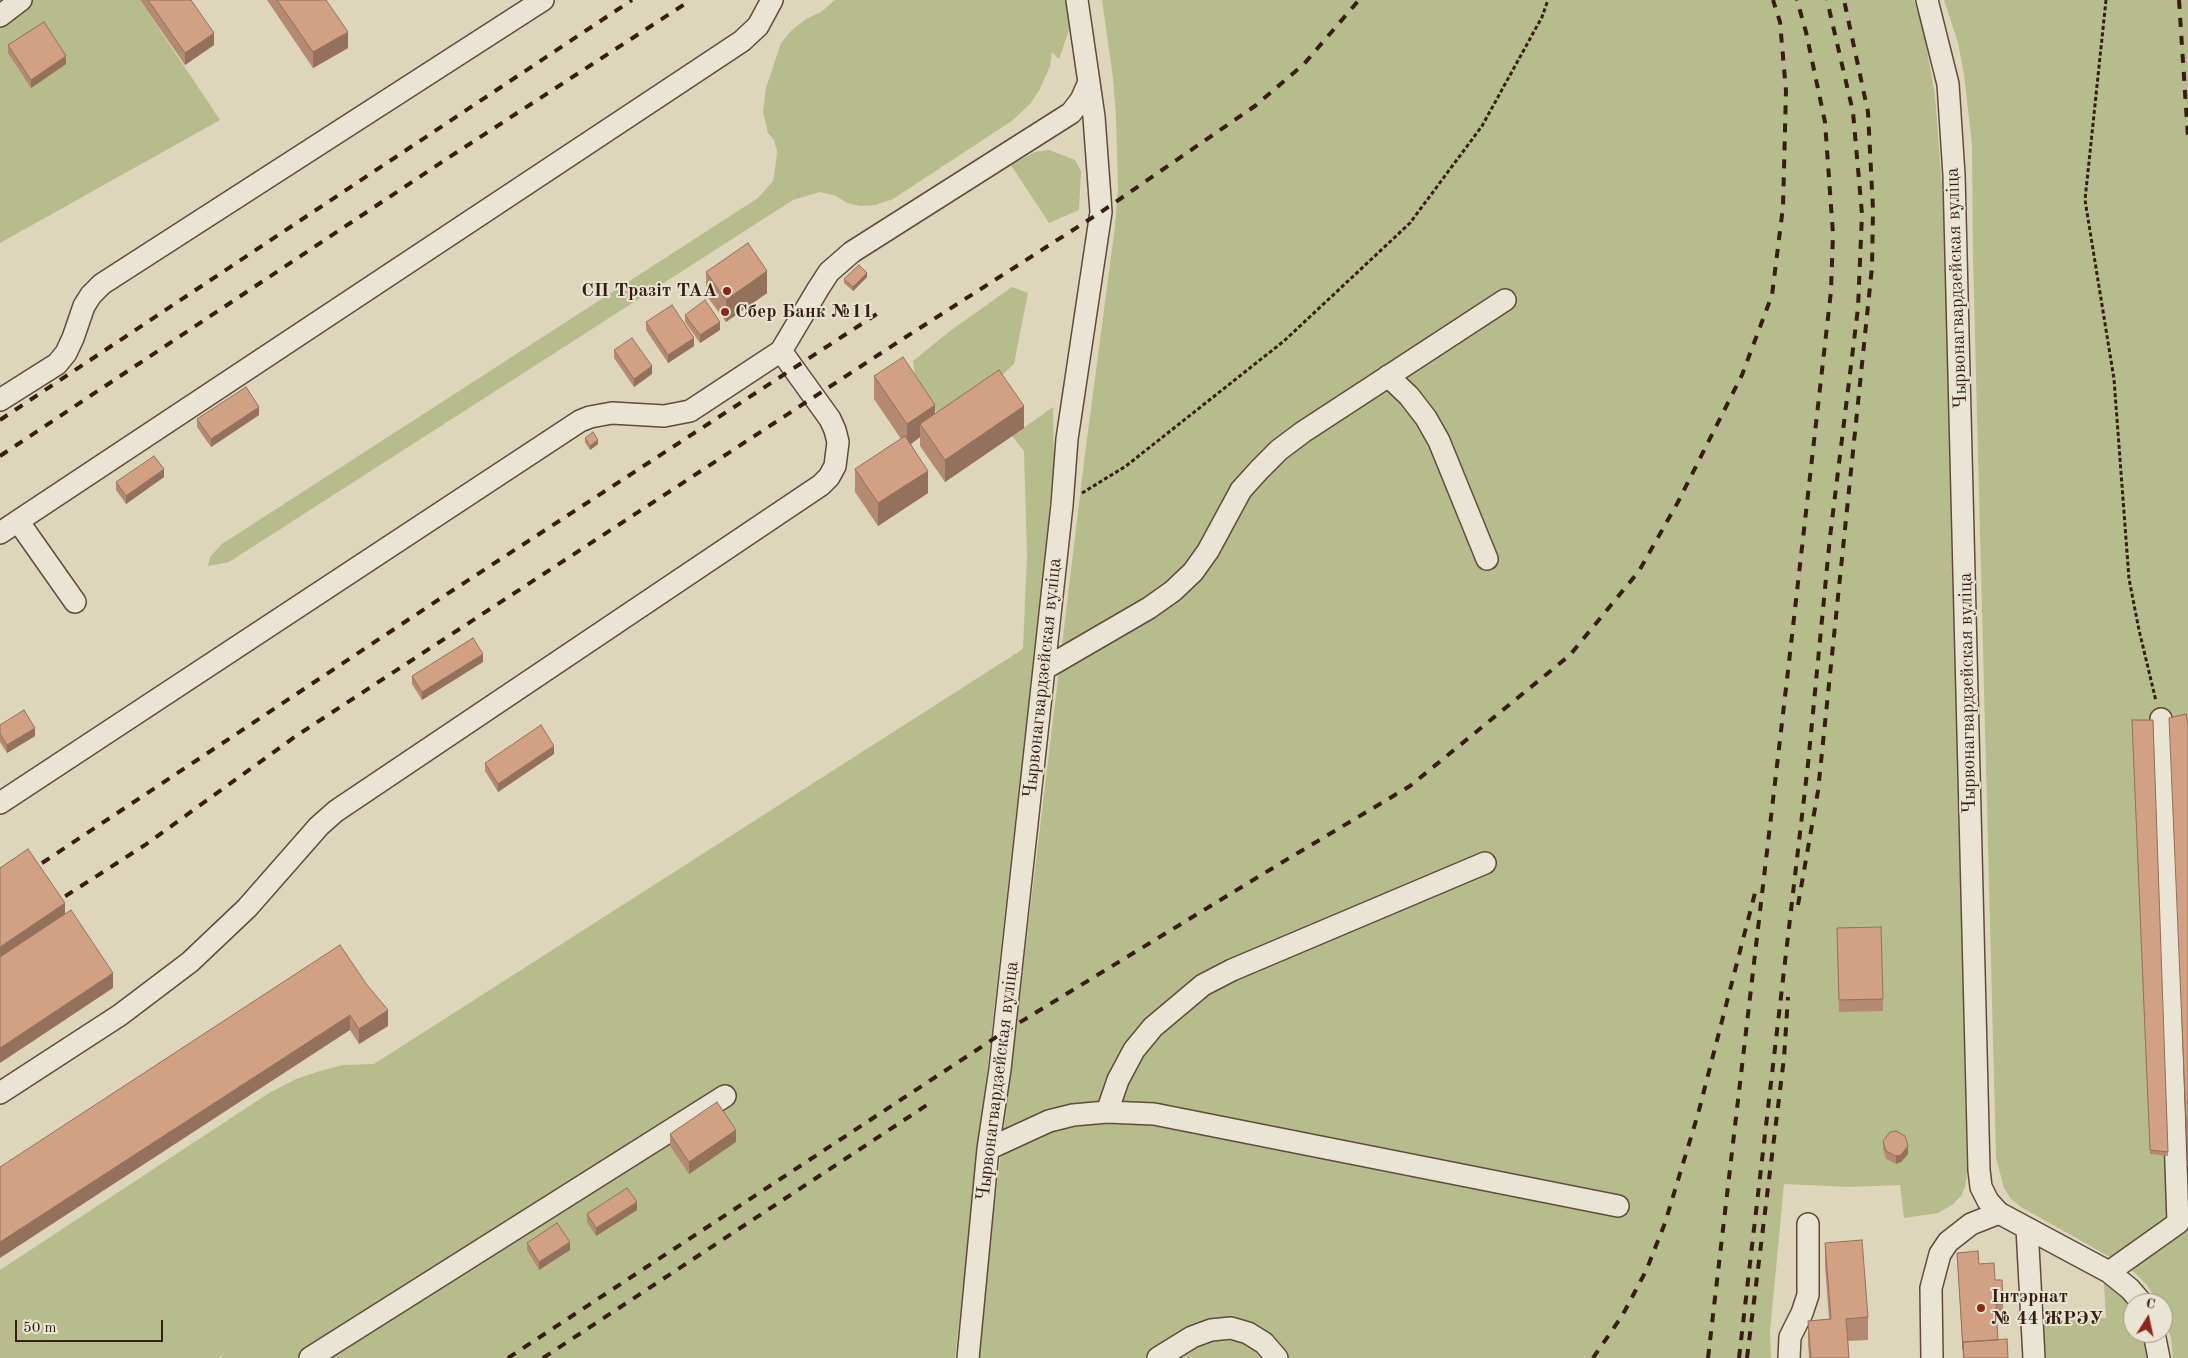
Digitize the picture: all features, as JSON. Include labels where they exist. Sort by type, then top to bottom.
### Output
[{"type":"street","points":[[0,16],[21,0]]},
{"type":"street","points":[[0,400],[57,364],[66,353],[73,338],[84,306],[91,295],[102,284],[543,0]]},
{"type":"street","points":[[0,533],[742,41],[758,26],[772,0]]},
{"type":"street","name":"Чырвонагвардзейская вуліца","points":[[968,1358],[988,1149],[1000,1069],[1062,504],[1067,439],[1101,212],[1098,154],[1077,0]]},
{"type":"street","name":"Чырвонагвардзейская вуліца","points":[[1927,0],[1948,84],[1954,166],[1979,1170],[1981,1186],[1988,1201],[2000,1213],[2109,1272],[2133,1293]]},
{"type":"street","points":[[0,803],[580,422],[590,417],[612,412],[664,416],[690,411],[781,351],[818,289],[840,261],[1071,113],[1081,100],[1089,82]]},
{"type":"street","points":[[1044,669],[1149,608],[1173,591],[1193,572],[1208,550],[1241,490],[1260,469],[1302,432],[1505,300]]},
{"type":"street","points":[[0,1093],[120,1015],[190,962],[247,908],[319,826],[336,811],[821,485],[829,477],[835,466],[838,442],[835,430],[830,419],[781,351]]},
{"type":"street","points":[[1388,376],[1409,396],[1426,418],[1439,441],[1487,559]]},
{"type":"street","points":[[18,521],[75,602]]},
{"type":"street","points":[[2109,1272],[2183,1223],[2161,718]]},
{"type":"street","points":[[1107,1112],[1118,1080],[1134,1050],[1153,1027],[1203,985],[1232,970],[1485,863]]},
{"type":"street","points":[[310,1358],[725,1096]]},
{"type":"street","points":[[988,1149],[1049,1122],[1073,1115],[1107,1112],[1154,1114],[1618,1206]]},
{"type":"street","points":[[1932,1358],[1931,1288],[1940,1254],[1948,1242],[1971,1224],[2000,1213]]},
{"type":"street","points":[[1789,1358],[1790,1337],[1802,1313],[1808,1295],[1808,1224]]},
{"type":"street","points":[[2027,1228],[2034,1358]]},
{"type":"street","points":[[1158,1358],[1192,1338],[1211,1330],[1231,1328],[1248,1333],[1264,1343],[1277,1358]]},
{"type":"street","points":[[2156,1343],[2159,1358]]},
{"type":"path","points":[[1062,504],[1126,466],[1284,341],[1410,223],[1482,126],[1542,17],[1548,0]]},
{"type":"path","points":[[2106,0],[2085,200],[2114,379],[2129,579],[2139,630],[2161,718]]},
{"type":"green space","points":[[0,0],[140,0],[220,120],[0,243]]},
{"type":"green space","points":[[835,0],[1068,0],[1069,30],[1059,59],[1052,52],[1050,66],[1040,89],[1030,104],[1013,120],[893,199],[876,205],[860,206],[847,203],[836,196],[820,192],[793,200],[229,562],[208,566],[210,557],[222,544],[758,198],[773,181],[776,162],[777,151],[774,140],[768,133],[763,112],[766,88],[781,43],[792,30],[806,19],[821,12]]},
{"type":"green space","points":[[1102,0],[1914,0],[1923,28],[1935,95],[1944,212],[1967,1174],[1961,1196],[1952,1205],[1938,1213],[1904,1218],[1900,1185],[1850,1187],[1784,1184],[1770,1332],[1771,1358],[979,1358],[994,1210],[1084,462],[1115,226],[1118,187],[1116,116],[1113,78]]},
{"type":"green space","points":[[1944,0],[2188,0],[2188,1358],[2173,1358],[2173,1293],[2152,1293],[2131,1269],[2021,1207],[2011,1199],[2004,1188],[1996,1158],[1973,259],[1972,145],[1964,74],[1958,43]]},
{"type":"green space","points":[[1049,150],[1075,160],[1081,171],[1079,210],[1049,223],[1011,165],[1035,152]]},
{"type":"green space","points":[[1012,287],[1028,293],[1014,364],[986,390],[940,417],[916,382],[913,361],[950,331]]},
{"type":"green space","points":[[1053,407],[1054,459],[1045,556],[955,1358],[220,1358],[226,1353],[218,1358],[0,1358],[0,1270],[269,1093],[296,1079],[323,1070],[343,1065],[374,1064],[1023,649],[1027,555],[1024,451],[1012,436]]},
{"type":"green space","points":[[2104,1283],[2123,1298],[2123,1343],[2144,1343],[2148,1358],[2044,1358],[2042,1321],[2106,1318]]},
{"type":"building","points":[[148,0],[191,0],[214,33],[185,53]]},
{"type":"building","points":[[277,0],[326,0],[348,32],[313,52]]},
{"type":"building","points":[[44,22],[66,56],[31,80],[8,45]]},
{"type":"building","points":[[748,243],[767,271],[726,300],[706,272]]},
{"type":"building","points":[[859,265],[867,273],[853,287],[844,279]]},
{"type":"building","points":[[705,300],[720,322],[700,335],[685,315]]},
{"type":"building","points":[[672,305],[694,338],[668,355],[646,322]]},
{"type":"building","points":[[632,338],[652,366],[634,379],[614,350]]},
{"type":"building","points":[[903,357],[935,405],[907,424],[874,376]]},
{"type":"building","points":[[999,370],[1024,406],[945,460],[920,424]]},
{"type":"building","points":[[246,387],[259,407],[211,439],[197,419]]},
{"type":"building","points":[[593,432],[598,440],[590,446],[585,438]]},
{"type":"building","points":[[905,436],[928,471],[878,503],[855,469]]},
{"type":"building","points":[[154,456],[164,469],[126,496],[116,482]]},
{"type":"building","points":[[473,638],[483,654],[422,692],[412,676]]},
{"type":"building","points":[[24,710],[35,728],[7,745],[0,734],[0,725]]},
{"type":"building","points":[[2186,714],[2188,724],[2188,1166],[2169,718]]},
{"type":"building","points":[[2132,720],[2153,720],[2168,1152],[2150,1150]]},
{"type":"building","points":[[541,725],[554,746],[498,784],[485,763]]},
{"type":"building","points":[[28,849],[65,903],[0,947],[0,868]]},
{"type":"building","points":[[71,910],[113,973],[0,1048],[0,957]]},
{"type":"building","points":[[1881,927],[1883,999],[1839,1000],[1837,928]]},
{"type":"building","points":[[340,945],[367,985],[388,1010],[359,1029],[350,1015],[0,1242],[0,1167]]},
{"type":"building","points":[[717,1102],[736,1130],[689,1162],[670,1134]]},
{"type":"building","points":[[1896,1131],[1905,1136],[1908,1146],[1901,1155],[1896,1156],[1886,1151],[1883,1141],[1890,1132]]},
{"type":"building","points":[[627,1188],[637,1202],[596,1228],[587,1214]]},
{"type":"building","points":[[557,1223],[570,1242],[539,1262],[527,1243]]},
{"type":"building","points":[[1862,1240],[1868,1317],[1846,1319],[1849,1358],[1811,1358],[1808,1321],[1831,1319],[1825,1243]]},
{"type":"building","name":"Інтэрнат № 44 ЖРЭУ","points":[[1978,1251],[1979,1264],[1994,1263],[1995,1280],[2002,1280],[2003,1304],[1996,1304],[1998,1340],[1963,1342],[1963,1349],[1957,1253]]},
{"type":"building","points":[[2007,1339],[2008,1358],[1964,1358],[1963,1342]]},
{"type":"railway","points":[[0,420],[632,0]]},
{"type":"railway","points":[[0,456],[448,158],[691,0]]},
{"type":"railway","points":[[50,906],[145,845],[296,736],[898,342],[1101,212],[1255,106],[1304,64],[1359,0]]},
{"type":"railway","points":[[508,1358],[1004,1032],[1410,786],[1570,655],[1639,571],[1678,502],[1742,375],[1772,295],[1783,207],[1786,91],[1780,22],[1773,0]]},
{"type":"railway","points":[[1708,1358],[1831,291],[1833,234],[1825,122],[1806,32],[1797,0]]},
{"type":"railway","points":[[1739,1358],[1808,764],[1830,537],[1858,308],[1862,214],[1853,112],[1827,0]]},
{"type":"railway","points":[[1798,905],[1818,791],[1872,267],[1873,209],[1868,112],[1844,0]]},
{"type":"railway","points":[[2179,0],[2188,138]]},
{"type":"railway","points":[[27,873],[444,596],[883,310]]},
{"type":"railway","points":[[1593,1358],[1622,1316],[1646,1271],[1665,1223],[1698,1114],[1756,889]]},
{"type":"railway","points":[[1747,1358],[1784,1058],[1788,997]]},
{"type":"railway","points":[[543,1358],[933,1101]]},
{"type":"place","name":"СП Тразіт ТАА","points":[[727,291]]},
{"type":"place","name":"Сбер Банк №11","points":[[725,312]]},
{"type":"place","name":"Інтэрнат № 44 ЖРЭУ","points":[[1981,1308]]}]
